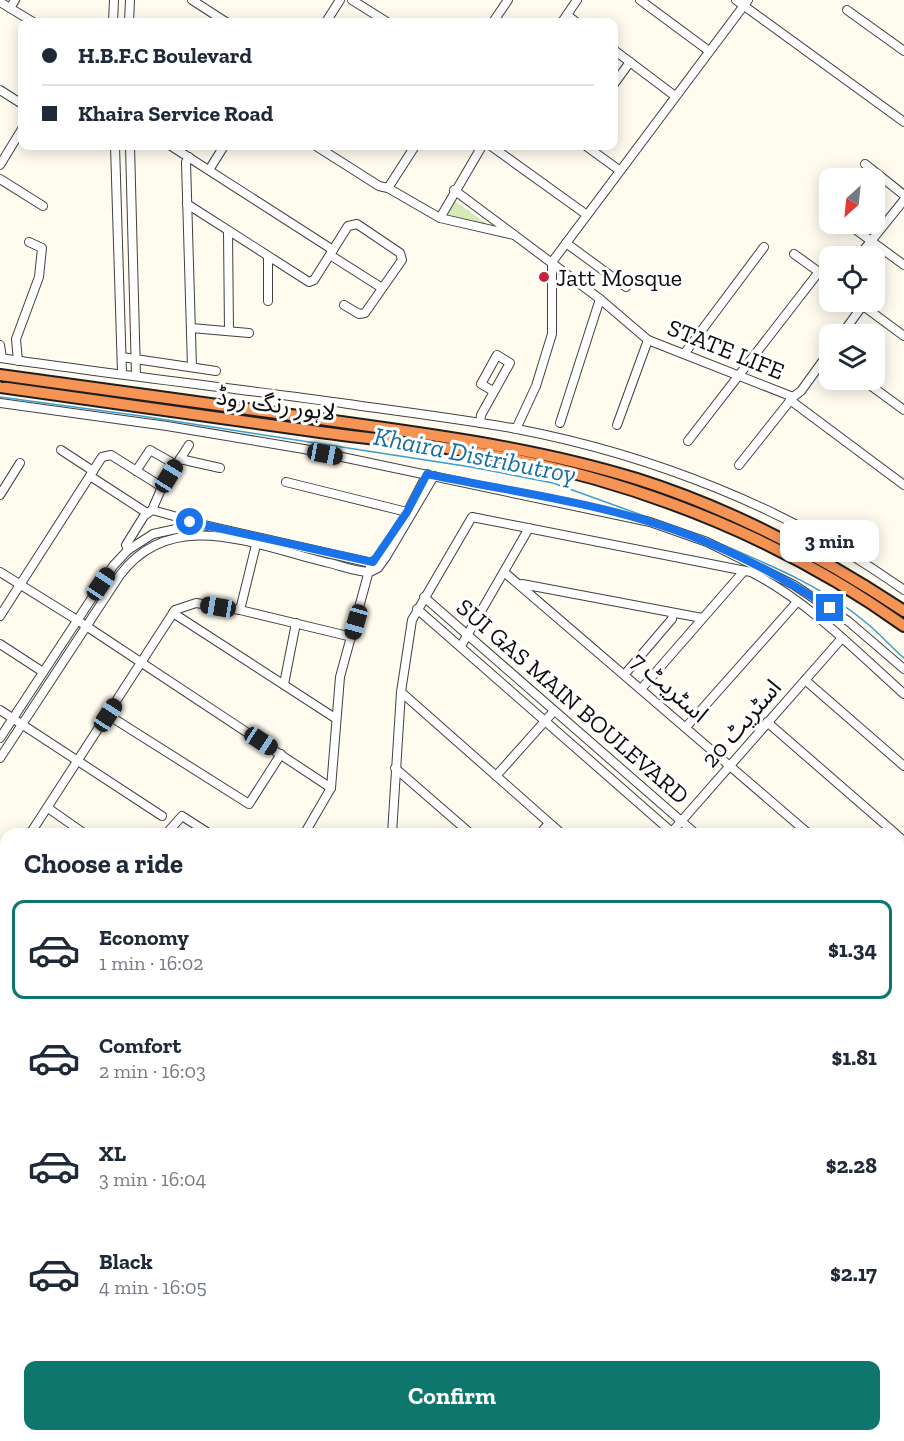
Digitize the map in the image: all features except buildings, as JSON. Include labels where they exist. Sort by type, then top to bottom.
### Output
[{"type":"highway","name":"لاہور رنگ روڈ","points":[[0,375],[483,442],[582,463],[694,500],[764,530],[824,561],[904,612]]},
{"type":"highway","name":"لاہور رنگ روڈ","points":[[0,387],[473,452],[576,474],[661,500],[764,543],[829,578],[904,626]]},
{"type":"street","points":[[10,8],[15,0]]},
{"type":"street","points":[[113,18],[114,0]]},
{"type":"street","points":[[129,0],[129,18]]},
{"type":"street","points":[[193,0],[220,18]]},
{"type":"street","points":[[329,18],[340,0]]},
{"type":"street","points":[[352,0],[381,18]]},
{"type":"street","points":[[496,18],[508,0]]},
{"type":"street","points":[[565,18],[577,0]]},
{"type":"street","points":[[639,0],[710,51]]},
{"type":"street","points":[[736,0],[746,3],[904,122]]},
{"type":"street","points":[[0,2],[26,18]]},
{"type":"street","points":[[516,429],[536,386],[552,334],[552,262],[746,3]]},
{"type":"street","points":[[847,10],[904,51]]},
{"type":"street","points":[[618,53],[675,96]]},
{"type":"street","points":[[618,78],[630,62]]},
{"type":"street","points":[[0,90],[18,101]]},
{"type":"street","points":[[0,165],[18,136]]},
{"type":"street","points":[[115,150],[122,374]]},
{"type":"street","points":[[129,150],[136,375]]},
{"type":"street","points":[[178,150],[382,288]]},
{"type":"street","points":[[209,170],[222,150]]},
{"type":"street","points":[[322,150],[380,186],[388,188],[440,218],[516,235]]},
{"type":"street","points":[[388,188],[412,150]]},
{"type":"street","points":[[440,218],[454,190],[479,150]]},
{"type":"street","points":[[497,150],[587,214]]},
{"type":"street","points":[[592,150],[619,170]]},
{"type":"street","points":[[189,157],[186,162],[192,367]]},
{"type":"street","points":[[865,164],[904,195]]},
{"type":"street","points":[[0,179],[43,206]]},
{"type":"street","name":"STATE LIFE","points":[[454,190],[600,299],[648,340],[791,398],[801,391],[819,366]]},
{"type":"street","points":[[867,246],[904,200]]},
{"type":"street","points":[[187,204],[309,282],[314,279],[352,223],[357,224],[400,253],[402,260],[362,315],[344,305]]},
{"type":"street","points":[[228,231],[229,331]]},
{"type":"street","points":[[862,234],[904,265]]},
{"type":"street","points":[[18,361],[16,339],[29,298],[39,277],[42,249],[29,242]]},
{"type":"street","points":[[566,243],[626,286]]},
{"type":"street","points":[[684,354],[764,247]]},
{"type":"street","points":[[688,441],[818,273],[794,254]]},
{"type":"street","points":[[268,257],[268,301]]},
{"type":"street","points":[[560,423],[600,299]]},
{"type":"street","points":[[873,312],[904,336]]},
{"type":"street","points":[[121,318],[135,317]]},
{"type":"street","points":[[191,328],[249,333]]},
{"type":"street","points":[[616,425],[648,340]]},
{"type":"street","points":[[0,345],[1,358],[480,423],[516,429],[630,458],[724,492],[810,533],[904,590]]},
{"type":"street","points":[[480,423],[481,415],[510,363],[497,355],[481,384],[493,391]]},
{"type":"street","points":[[122,357],[216,371]]},
{"type":"street","points":[[877,390],[904,410]]},
{"type":"street","points":[[739,465],[791,398],[904,485]]},
{"type":"street","points":[[0,403],[218,434],[621,514],[707,542],[775,575],[848,621],[904,669]]},
{"type":"street","points":[[128,550],[126,544],[149,512],[189,445]]},
{"type":"street","points":[[61,450],[149,512],[188,520],[191,524]]},
{"type":"street","points":[[136,471],[150,450],[178,462],[220,468]]},
{"type":"street","points":[[0,616],[102,457],[107,454],[162,487]]},
{"type":"street","points":[[0,495],[21,464]]},
{"type":"street","points":[[308,828],[331,788],[340,677],[371,563],[379,557],[431,475]]},
{"type":"street","points":[[0,758],[82,630],[86,628],[125,568],[152,546],[193,534],[231,539],[370,572],[378,568],[386,557],[431,475]]},
{"type":"street","points":[[285,482],[407,512]]},
{"type":"street","points":[[392,828],[401,692],[409,633],[417,609],[472,517],[744,571],[776,585],[842,638],[904,694]]},
{"type":"street","points":[[0,738],[113,566],[128,550],[153,534],[191,524],[234,530],[371,563]]},
{"type":"street","points":[[461,646],[529,528]]},
{"type":"street","points":[[231,539],[234,530]]},
{"type":"street","points":[[240,610],[256,546]]},
{"type":"street","points":[[642,688],[744,571]]},
{"type":"street","points":[[0,572],[77,620],[331,788]]},
{"type":"street","name":"اسٹریٹ 7","points":[[504,572],[521,584],[802,828]]},
{"type":"street","points":[[521,584],[702,618]]},
{"type":"street","name":"SUI GAS MAIN BOULEVARD","points":[[424,597],[689,828]]},
{"type":"street","points":[[686,727],[797,602]]},
{"type":"street","points":[[34,828],[175,610],[196,603],[240,610],[352,637]]},
{"type":"street","name":"SUI GAS MAIN BOULEVARD","points":[[417,609],[666,828]]},
{"type":"street","points":[[173,613],[336,718]]},
{"type":"street","points":[[625,674],[672,619],[673,613]]},
{"type":"street","points":[[284,684],[296,623]]},
{"type":"street","name":"اسٹریٹ 20","points":[[676,828],[842,638]]},
{"type":"street","points":[[0,644],[43,672]]},
{"type":"street","points":[[805,680],[904,766]]},
{"type":"street","points":[[401,692],[555,828]]},
{"type":"street","points":[[0,710],[162,816]]},
{"type":"street","points":[[496,776],[554,711]]},
{"type":"street","points":[[108,715],[249,804],[281,754]]},
{"type":"street","points":[[767,722],[889,828]]},
{"type":"street","points":[[395,768],[464,828]]},
{"type":"street","points":[[48,808],[76,828]]},
{"type":"street","points":[[171,828],[182,816],[201,828]]},
{"type":"street","points":[[545,828],[549,823]]},
{"type":"green space","points":[[455,201],[494,229],[444,217]]},
{"type":"waterway","name":"Khaira Distributroy","points":[[0,397],[141,416],[471,467],[553,483],[697,535]]},
{"type":"waterway","name":"Khaira Distributroy","points":[[716,542],[796,578],[835,600],[870,626],[904,658]]},
{"type":"place","name":"Jatt Mosque","points":[[544,277]]},
{"type":"route","points":[[190,522],[373,562],[377,560],[407,512],[427,474],[621,514],[672,529],[707,542],[758,566],[830,608]]}]
